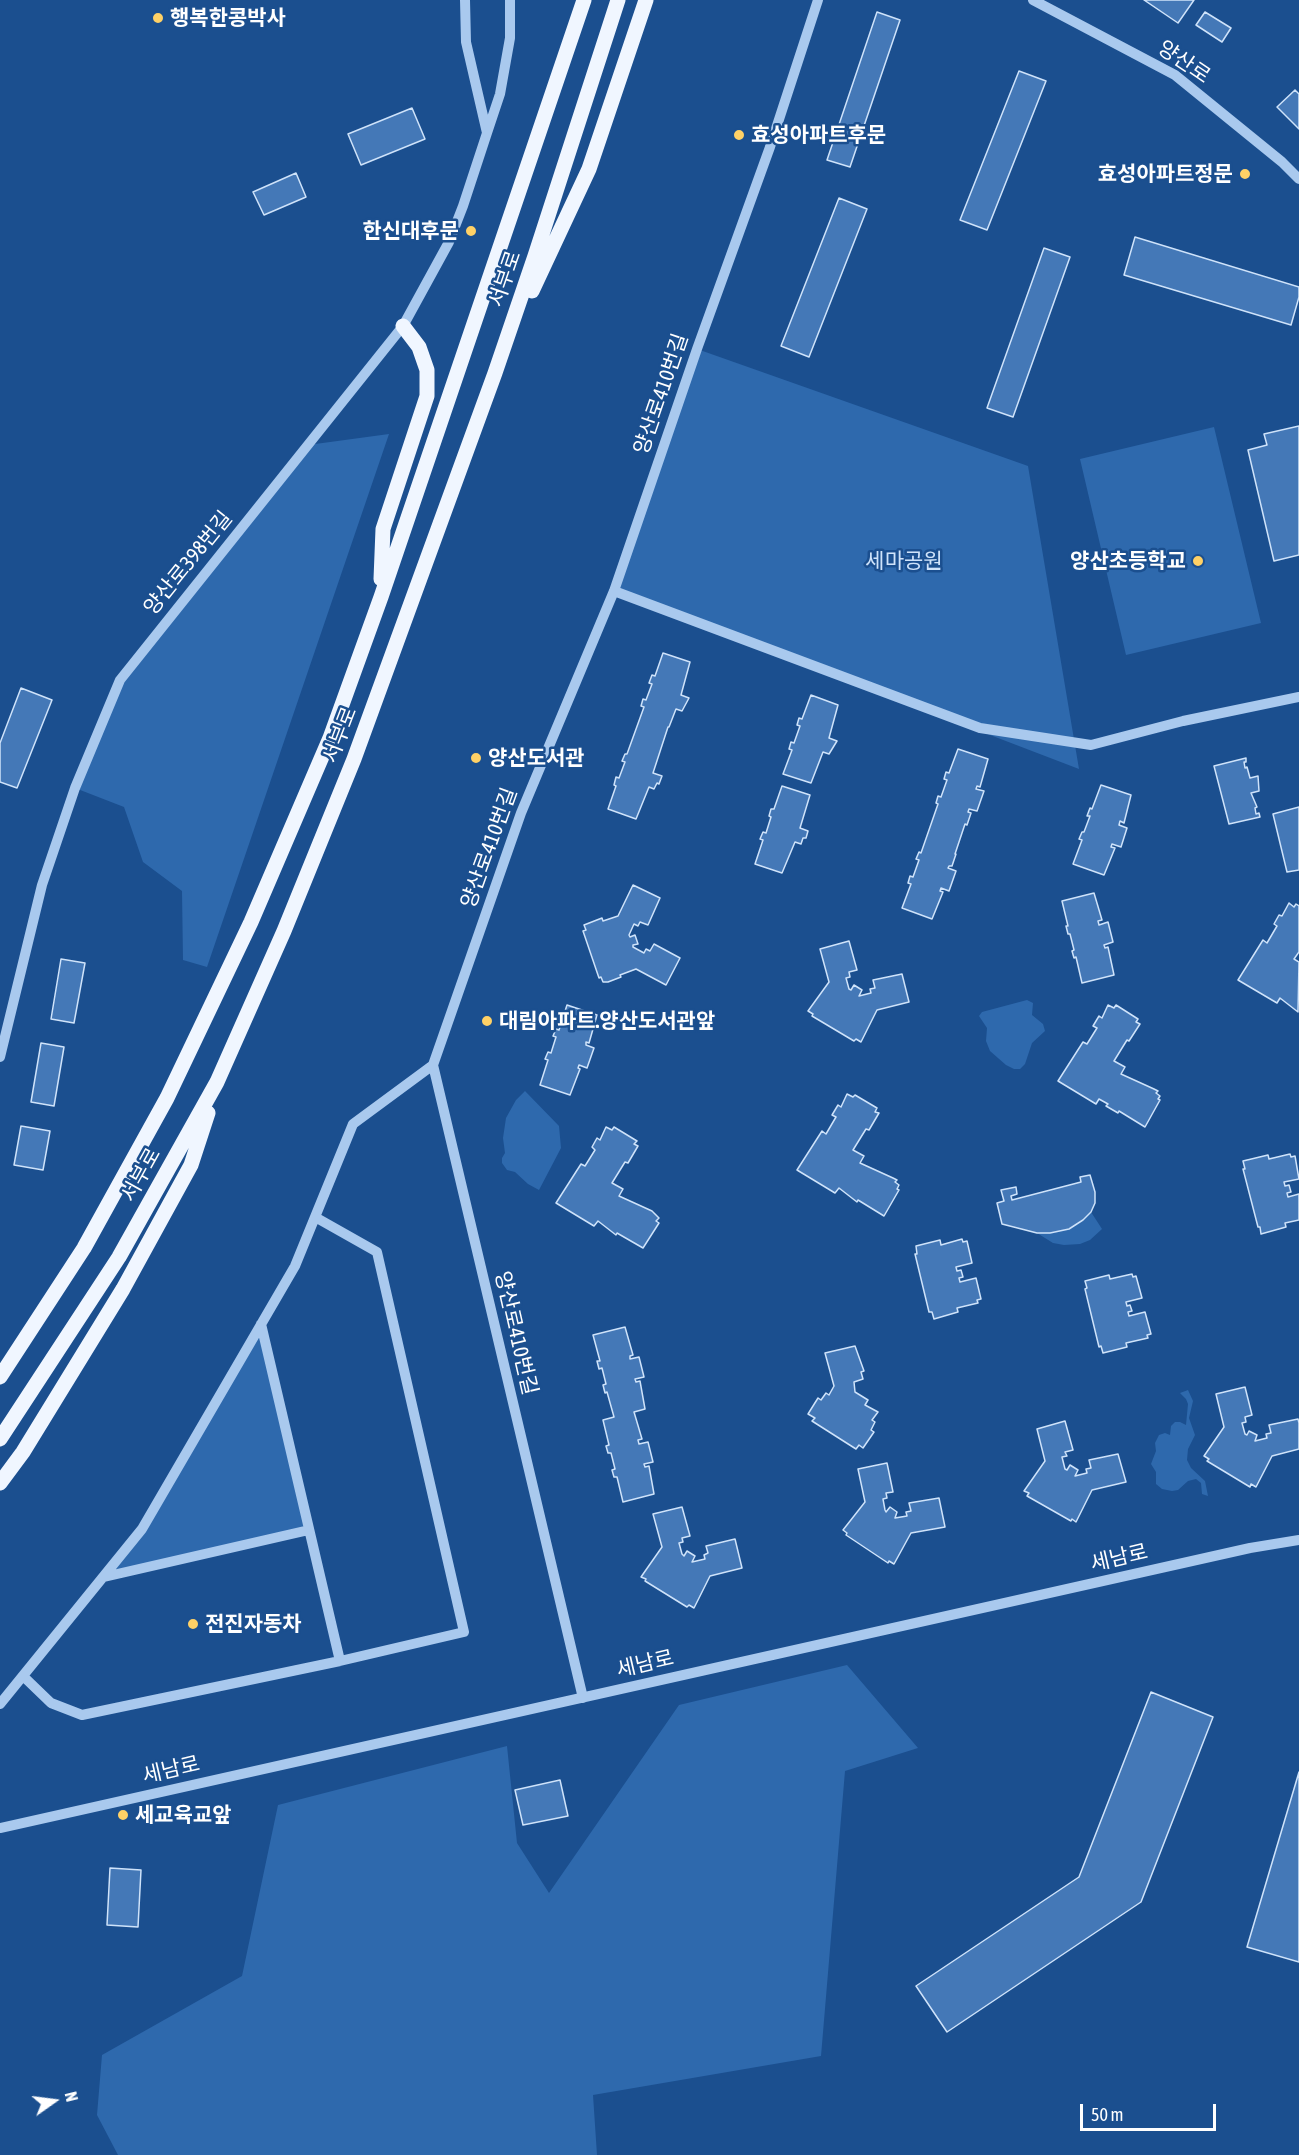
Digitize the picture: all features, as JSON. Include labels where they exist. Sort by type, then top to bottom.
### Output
[{"type":"main road","name":"서부로","points":[[0,1377],[84,1248],[167,1098],[256,912],[330,738],[381,597],[584,0]]},
{"type":"main road","name":"서부로","points":[[0,1439],[119,1257],[217,1083],[284,931],[354,759],[495,373],[536,256],[618,0]]},
{"type":"main road","points":[[495,373],[589,169],[646,0]]},
{"type":"main road","points":[[381,597],[383,529],[427,396],[427,370],[419,347],[404,326]]},
{"type":"main road","points":[[0,1483],[23,1452],[123,1288],[191,1165],[217,1083]]},
{"type":"street","points":[[465,0],[466,42],[487,133]]},
{"type":"street","name":"양산로398번길","points":[[0,1057],[42,885],[75,788],[120,680],[404,326],[449,242],[463,207],[500,93],[508,49],[510,0]]},
{"type":"street","name":"양산로410번길","points":[[582,1698],[433,1065],[521,813],[614,591],[697,349],[770,147],[818,0]]},
{"type":"street","name":"양산로","points":[[1033,0],[1175,75],[1282,162],[1299,179]]},
{"type":"street","points":[[614,591],[980,728],[1091,744],[1299,697]]},
{"type":"street","points":[[0,1704],[142,1528],[295,1266],[353,1124],[433,1065]]},
{"type":"street","points":[[23,1676],[51,1703],[81,1715],[340,1661],[464,1632],[377,1252],[315,1218]]},
{"type":"street","points":[[261,1324],[340,1661]]},
{"type":"street","points":[[104,1577],[309,1530]]},
{"type":"street","name":"세남로","points":[[0,1828],[1250,1548],[1299,1540]]},
{"type":"green space","name":"세마공원","points":[[697,349],[1028,466],[1079,769],[614,591]]},
{"type":"green space","points":[[1214,427],[1261,623],[1126,655],[1080,459]]},
{"type":"green space","points":[[389,434],[207,967],[183,960],[182,891],[143,862],[124,807],[75,788],[120,680],[308,445]]},
{"type":"green space","points":[[1027,1000],[1033,1003],[1032,1015],[1043,1024],[1045,1031],[1032,1043],[1025,1064],[1020,1069],[1014,1069],[990,1051],[986,1041],[987,1028],[979,1016],[982,1012]]},
{"type":"green space","points":[[525,1091],[559,1126],[561,1148],[539,1190],[515,1172],[507,1170],[502,1163],[505,1153],[503,1138],[506,1118],[516,1100]]},
{"type":"green space","points":[[1091,1212],[1102,1229],[1090,1240],[1080,1244],[1053,1243],[1037,1233],[1069,1229],[1083,1221]]},
{"type":"green space","points":[[261,1324],[309,1530],[104,1577],[142,1528]]},
{"type":"green space","points":[[1188,1390],[1193,1401],[1189,1418],[1195,1435],[1188,1449],[1187,1460],[1191,1468],[1205,1481],[1208,1496],[1202,1494],[1201,1483],[1196,1479],[1188,1481],[1178,1490],[1162,1489],[1156,1484],[1156,1472],[1151,1464],[1159,1435],[1165,1433],[1170,1435],[1171,1426],[1175,1422],[1186,1425],[1188,1404],[1180,1393]]},
{"type":"green space","points":[[847,1665],[918,1748],[845,1771],[821,2056],[593,2095],[597,2155],[118,2155],[97,2115],[102,2055],[242,1976],[278,1805],[507,1746],[517,1843],[549,1893],[679,1705]]},
{"type":"building","points":[[1144,0],[1194,0],[1178,23]]},
{"type":"building","points":[[877,12],[900,20],[850,167],[827,160]]},
{"type":"building","points":[[1205,12],[1231,28],[1222,42],[1196,25]]},
{"type":"building","points":[[1019,71],[1046,81],[987,230],[960,220]]},
{"type":"building","points":[[1295,90],[1299,94],[1299,129],[1277,107]]},
{"type":"building","points":[[412,108],[425,139],[361,165],[348,134]]},
{"type":"building","points":[[296,173],[306,197],[264,215],[253,192]]},
{"type":"building","points":[[839,198],[867,209],[809,357],[781,346]]},
{"type":"building","points":[[1135,237],[1299,287],[1299,297],[1291,325],[1124,275]]},
{"type":"building","points":[[1044,248],[1070,257],[1013,417],[987,408]]},
{"type":"building","points":[[1299,426],[1299,555],[1274,561],[1248,450],[1267,445],[1264,434]]},
{"type":"building","points":[[663,653],[690,662],[681,695],[689,698],[682,711],[676,709],[668,727],[653,773],[662,776],[654,789],[649,787],[636,819],[608,809],[616,786],[614,785],[616,777],[619,778],[625,762],[622,761],[627,754],[644,707],[641,706],[643,699],[646,700],[652,684],[649,683],[652,675],[655,676]]},
{"type":"building","points":[[21,688],[52,700],[17,788],[0,782],[0,743]]},
{"type":"building","points":[[811,695],[838,705],[829,738],[837,741],[829,754],[823,752],[811,783],[783,774],[792,750],[789,749],[791,742],[794,743],[800,726],[797,725],[799,718],[802,719]]},
{"type":"building","points":[[958,749],[988,759],[980,787],[977,786],[976,789],[984,791],[977,811],[969,809],[968,812],[971,813],[967,825],[965,824],[952,866],[948,868],[956,871],[949,891],[941,888],[940,891],[943,892],[932,919],[902,908],[911,884],[908,883],[910,876],[913,877],[919,860],[916,859],[919,852],[921,853],[938,804],[936,803],[938,796],[941,797],[947,780],[944,779],[946,772],[949,773]]},
{"type":"building","points":[[1246,758],[1245,768],[1247,767],[1250,778],[1258,776],[1259,791],[1251,793],[1257,807],[1255,808],[1256,814],[1259,813],[1260,817],[1229,824],[1214,766]]},
{"type":"building","points":[[1101,785],[1131,795],[1124,823],[1120,821],[1119,825],[1127,828],[1121,847],[1112,844],[1111,847],[1115,848],[1104,875],[1073,864],[1082,840],[1079,839],[1090,816],[1087,816]]},
{"type":"building","points":[[782,786],[810,795],[800,828],[808,831],[806,838],[803,838],[801,844],[795,842],[782,873],[755,864],[763,840],[760,839],[763,832],[766,833],[771,809],[774,809]]},
{"type":"building","points":[[1299,807],[1299,870],[1287,872],[1273,814]]},
{"type":"building","points":[[633,885],[660,898],[648,925],[640,922],[638,926],[634,924],[629,935],[630,937],[635,935],[638,944],[633,947],[644,953],[646,949],[650,951],[654,944],[680,958],[666,985],[636,969],[620,975],[621,977],[603,982],[601,977],[599,978],[583,931],[586,930],[584,925],[602,918],[603,921],[618,916]]},
{"type":"building","points":[[1094,893],[1102,920],[1098,921],[1099,925],[1108,922],[1113,942],[1104,945],[1105,948],[1108,947],[1114,975],[1082,983],[1076,957],[1074,958],[1072,951],[1074,950],[1066,926],[1068,926],[1062,901]]},
{"type":"building","points":[[1289,903],[1294,907],[1296,904],[1299,906],[1299,952],[1294,959],[1299,962],[1298,1012],[1280,998],[1277,1003],[1238,980],[1263,940],[1267,943],[1277,926],[1274,924],[1279,915],[1282,916]]},
{"type":"building","points":[[849,941],[857,970],[849,972],[850,977],[846,978],[849,989],[851,990],[854,985],[862,990],[859,996],[871,993],[870,989],[875,988],[873,980],[902,974],[909,1002],[877,1010],[861,1042],[856,1039],[854,1041],[812,1016],[813,1014],[808,1011],[829,982],[820,949]]},
{"type":"building","points":[[61,959],[85,963],[74,1023],[51,1019]]},
{"type":"building","points":[[567,1005],[597,1015],[589,1043],[586,1042],[586,1045],[594,1048],[587,1068],[579,1065],[580,1069],[570,1095],[540,1085],[548,1060],[545,1059],[548,1052],[551,1053],[556,1037],[553,1036],[556,1029],[559,1030]]},
{"type":"building","points":[[1108,1005],[1114,1008],[1116,1005],[1138,1019],[1136,1022],[1140,1024],[1114,1061],[1125,1067],[1121,1074],[1158,1091],[1156,1093],[1160,1096],[1158,1099],[1160,1100],[1145,1127],[1106,1106],[1108,1104],[1099,1099],[1096,1104],[1058,1081],[1083,1042],[1087,1044],[1097,1028],[1093,1026],[1099,1016],[1102,1018]]},
{"type":"building","points":[[41,1043],[64,1047],[54,1106],[31,1102]]},
{"type":"building","points":[[847,1094],[853,1097],[855,1095],[877,1108],[875,1112],[879,1113],[853,1150],[864,1156],[860,1163],[897,1180],[895,1182],[899,1185],[897,1189],[899,1190],[884,1216],[858,1200],[857,1202],[839,1188],[835,1193],[797,1170],[822,1131],[826,1134],[836,1117],[832,1115],[838,1105],[841,1107]]},
{"type":"building","points":[[21,1126],[50,1131],[43,1170],[14,1165]]},
{"type":"building","points":[[606,1127],[612,1130],[614,1127],[637,1141],[634,1144],[638,1146],[628,1163],[625,1162],[612,1183],[623,1189],[619,1196],[652,1211],[659,1218],[656,1221],[659,1223],[643,1248],[617,1233],[616,1235],[598,1221],[594,1226],[556,1203],[581,1164],[585,1166],[595,1150],[592,1147],[597,1138],[600,1140]]},
{"type":"building","points":[[1290,1154],[1291,1157],[1295,1156],[1299,1179],[1284,1182],[1285,1186],[1289,1185],[1291,1192],[1287,1193],[1288,1197],[1299,1194],[1299,1220],[1285,1223],[1286,1227],[1261,1234],[1243,1169],[1245,1169],[1243,1161],[1268,1155],[1269,1159]]},
{"type":"building","points":[[1090,1175],[1095,1192],[1095,1203],[1091,1212],[1083,1220],[1069,1229],[1037,1233],[1002,1224],[997,1203],[1004,1201],[1001,1190],[1016,1187],[1017,1194],[1011,1196],[1012,1200],[1081,1182],[1080,1177]]},
{"type":"building","points":[[962,1239],[963,1242],[967,1241],[972,1263],[956,1267],[957,1271],[961,1270],[963,1277],[959,1278],[960,1282],[976,1278],[981,1299],[977,1300],[978,1303],[957,1308],[958,1312],[934,1319],[932,1312],[929,1312],[915,1254],[917,1254],[916,1246],[940,1240],[941,1245]]},
{"type":"building","points":[[1132,1274],[1133,1277],[1136,1276],[1142,1298],[1126,1302],[1132,1311],[1128,1312],[1129,1316],[1145,1312],[1151,1334],[1147,1335],[1148,1338],[1126,1343],[1127,1347],[1103,1353],[1101,1346],[1099,1347],[1085,1281],[1109,1275],[1110,1279]]},
{"type":"building","points":[[625,1327],[633,1355],[630,1359],[639,1357],[644,1377],[635,1379],[636,1382],[640,1381],[645,1409],[634,1412],[642,1439],[638,1440],[639,1444],[648,1442],[653,1462],[644,1464],[645,1467],[649,1466],[654,1494],[623,1502],[617,1477],[614,1477],[612,1470],[615,1469],[611,1453],[608,1453],[606,1446],[609,1445],[603,1420],[614,1417],[607,1392],[605,1393],[603,1385],[606,1384],[602,1368],[599,1369],[597,1361],[600,1361],[593,1335]]},
{"type":"building","points":[[855,1346],[864,1371],[861,1372],[863,1379],[854,1382],[855,1392],[868,1400],[865,1405],[878,1412],[872,1420],[875,1422],[871,1430],[874,1432],[863,1448],[859,1445],[856,1449],[812,1421],[815,1418],[808,1414],[818,1398],[821,1400],[826,1393],[829,1395],[834,1386],[825,1353]]},
{"type":"building","points":[[1245,1387],[1252,1415],[1245,1417],[1246,1422],[1242,1423],[1245,1434],[1247,1435],[1249,1431],[1257,1435],[1255,1441],[1267,1438],[1266,1434],[1271,1433],[1269,1425],[1298,1419],[1299,1423],[1299,1449],[1272,1456],[1256,1487],[1251,1484],[1250,1487],[1207,1461],[1209,1459],[1204,1456],[1224,1427],[1216,1394]]},
{"type":"building","points":[[1065,1421],[1073,1450],[1065,1452],[1067,1456],[1062,1457],[1065,1469],[1067,1470],[1070,1465],[1078,1470],[1075,1476],[1087,1473],[1086,1469],[1091,1468],[1089,1460],[1118,1454],[1126,1482],[1092,1490],[1076,1522],[1027,1496],[1029,1493],[1024,1491],[1045,1461],[1037,1429]]},
{"type":"building","points":[[887,1463],[893,1492],[886,1493],[887,1498],[883,1499],[886,1512],[890,1507],[897,1512],[895,1518],[907,1516],[906,1512],[911,1511],[909,1503],[939,1498],[945,1527],[911,1533],[894,1564],[889,1561],[888,1563],[846,1535],[847,1533],[843,1530],[865,1502],[858,1469]]},
{"type":"building","points":[[682,1507],[690,1536],[682,1538],[683,1542],[679,1543],[682,1554],[684,1556],[687,1551],[695,1556],[692,1562],[705,1559],[704,1555],[708,1553],[706,1546],[735,1539],[742,1568],[710,1576],[694,1608],[689,1605],[687,1607],[641,1577],[662,1547],[653,1514]]},
{"type":"building","points":[[1151,1692],[1213,1717],[1141,1902],[947,2032],[916,1986],[1079,1877]]},
{"type":"building","points":[[1299,1772],[1299,1962],[1247,1947]]},
{"type":"building","points":[[560,1780],[568,1816],[523,1825],[515,1790]]},
{"type":"building","points":[[110,1868],[141,1870],[138,1927],[107,1925]]},
{"type":"place","name":"행복한콩박사","points":[[158,18]]},
{"type":"place","name":"효성아파트후문","points":[[739,135]]},
{"type":"place","name":"효성아파트정문","points":[[1245,174]]},
{"type":"place","name":"한신대후문","points":[[471,231]]},
{"type":"place","name":"양산초등학교","points":[[1198,561]]},
{"type":"place","name":"양산도서관","points":[[476,758]]},
{"type":"place","name":"대림아파트.양산도서관앞","points":[[487,1021]]},
{"type":"place","name":"전진자동차","points":[[193,1624]]},
{"type":"place","name":"세교육교앞","points":[[123,1815]]}]
